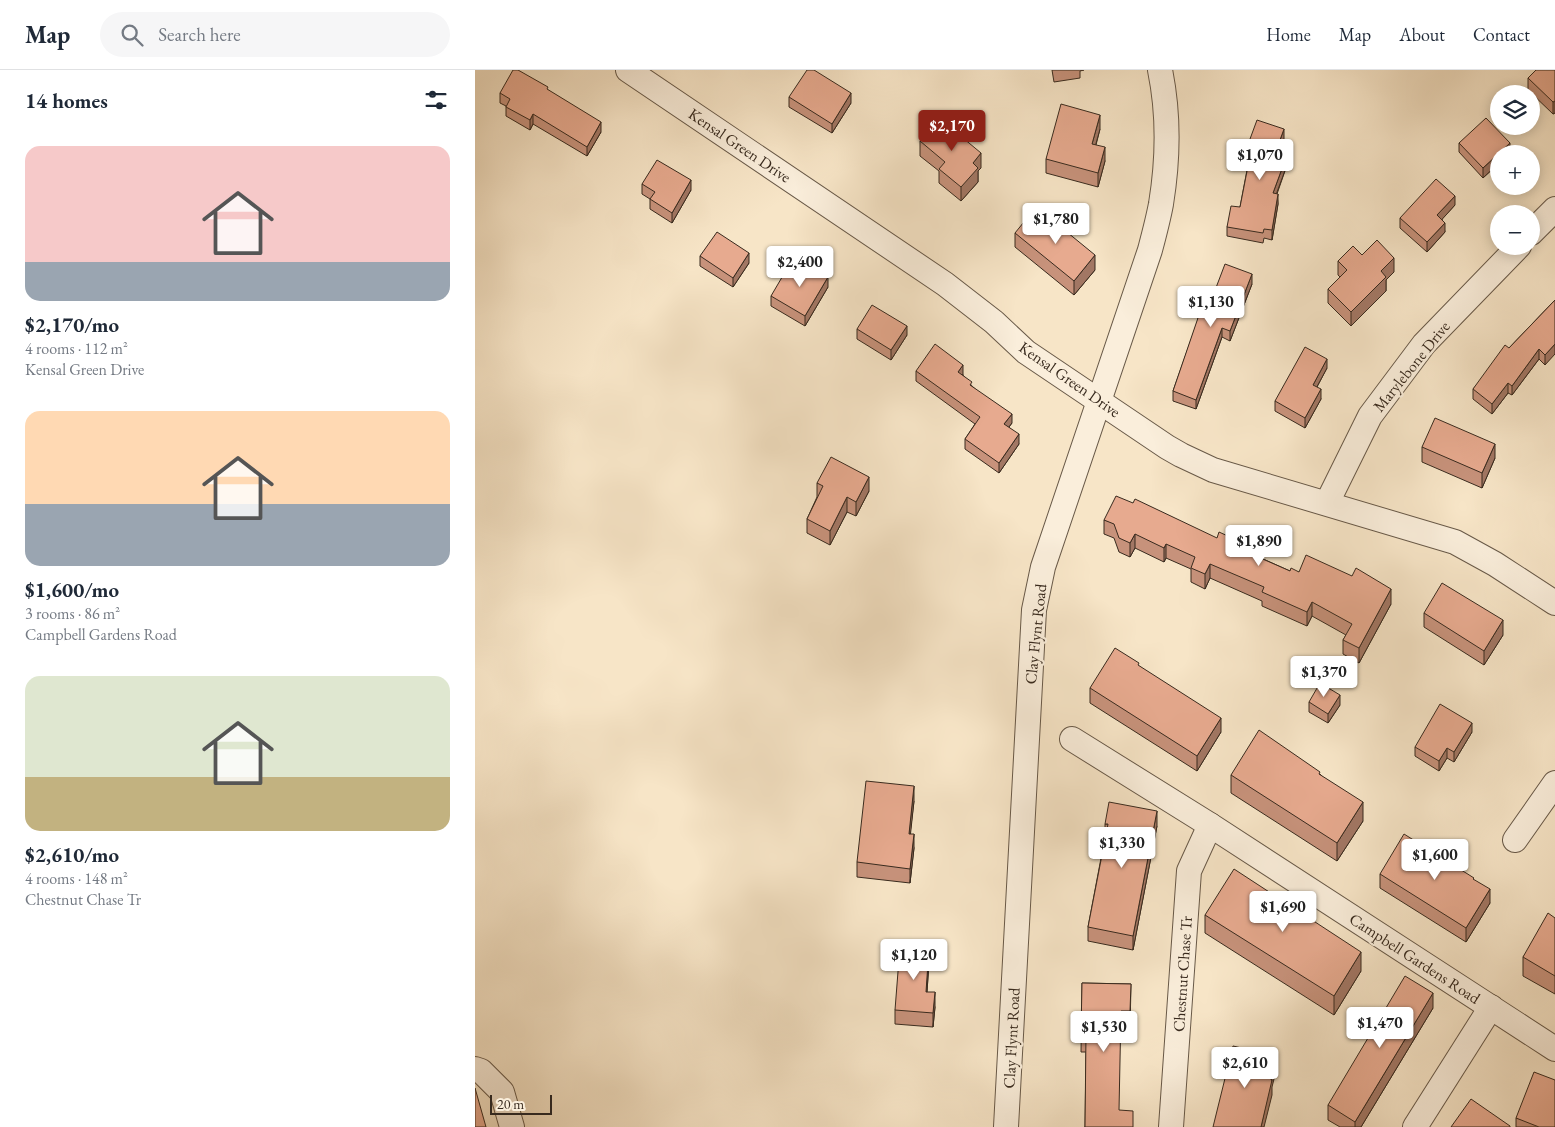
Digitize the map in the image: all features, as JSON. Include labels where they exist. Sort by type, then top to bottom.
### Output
[{"type":"street","name":"Kensal Green Drive","points":[[628,70],[945,284],[994,322],[1026,352],[1167,447],[1213,470],[1455,542],[1495,564],[1555,603]]},
{"type":"street","name":"Clay Flynt Road","points":[[1006,1127],[1034,610],[1043,567],[1150,250],[1161,204],[1167,127],[1160,70]]},
{"type":"street","points":[[1540,224],[1555,209]]},
{"type":"street","name":"Marylebone Drive","points":[[1327,503],[1370,416],[1424,344],[1510,255]]},
{"type":"street","name":"Campbell Gardens Road","points":[[1072,738],[1210,824],[1555,1049]]},
{"type":"street","points":[[1515,840],[1555,783]]},
{"type":"street","name":"Chestnut Chase Tr","points":[[1171,1127],[1189,870],[1210,824]]},
{"type":"street","points":[[1415,1127],[1491,1007]]},
{"type":"street","points":[[475,1069],[481,1071],[502,1092],[512,1127]]},
{"type":"building","points":[[513,70],[518,70],[548,87],[547,89],[601,122],[587,147],[533,114],[530,120],[506,107],[510,99],[500,93]]},
{"type":"building","points":[[807,70],[814,70],[851,93],[832,124],[789,97]]},
{"type":"building","points":[[1536,70],[1555,70],[1555,101],[1553,102],[1540,90],[1540,85],[1535,85],[1528,78]]},
{"type":"building","points":[[1061,104],[1100,115],[1092,144],[1105,147],[1098,173],[1046,159]]},
{"type":"building","points":[[939,118],[981,153],[973,163],[978,168],[961,187],[939,169],[945,162],[920,141]]},
{"type":"building","points":[[1486,118],[1490,122],[1490,135],[1502,135],[1510,143],[1508,145],[1490,145],[1490,162],[1483,168],[1459,143]]},
{"type":"building","points":[[1257,120],[1284,129],[1276,151],[1287,155],[1273,193],[1278,194],[1272,230],[1264,229],[1263,233],[1227,227],[1231,206],[1240,207],[1249,161],[1243,158]]},
{"type":"building","points":[[657,160],[691,180],[672,213],[650,199],[655,192],[642,184]]},
{"type":"building","points":[[1436,179],[1455,196],[1437,215],[1445,223],[1427,242],[1400,218]]},
{"type":"building","points":[[1032,212],[1047,224],[1051,219],[1095,255],[1074,281],[1015,233]]},
{"type":"building","points":[[717,232],[749,253],[733,278],[700,256]]},
{"type":"building","points":[[1377,240],[1394,258],[1381,271],[1386,277],[1351,312],[1328,289],[1347,270],[1338,261],[1353,246],[1362,255]]},
{"type":"building","points":[[805,263],[828,277],[805,316],[771,296],[788,267],[799,273]]},
{"type":"building","points":[[1225,264],[1252,274],[1230,331],[1222,328],[1196,400],[1173,391],[1206,290],[1214,293]]},
{"type":"building","points":[[1555,300],[1555,344],[1545,355],[1539,349],[1512,386],[1508,383],[1492,404],[1473,389],[1505,345],[1509,348]]},
{"type":"building","points":[[872,305],[907,326],[891,350],[857,329]]},
{"type":"building","points":[[935,344],[963,365],[958,372],[972,382],[970,385],[1012,414],[1004,424],[1019,434],[999,463],[965,439],[980,417],[916,371]]},
{"type":"building","points":[[1305,347],[1327,359],[1313,385],[1321,389],[1305,418],[1275,401]]},
{"type":"building","points":[[1435,418],[1495,444],[1482,473],[1422,447]]},
{"type":"building","points":[[831,457],[869,477],[856,502],[847,497],[830,531],[807,519],[823,486],[817,483]]},
{"type":"building","points":[[1116,496],[1133,503],[1135,499],[1217,538],[1219,532],[1252,547],[1249,553],[1290,571],[1291,568],[1299,572],[1306,555],[1352,576],[1356,568],[1391,589],[1359,648],[1343,640],[1352,624],[1312,602],[1307,612],[1262,592],[1264,587],[1210,564],[1205,574],[1191,568],[1195,557],[1166,544],[1164,548],[1135,534],[1130,543],[1119,538],[1114,524],[1104,520]]},
{"type":"building","points":[[1442,583],[1503,620],[1484,651],[1424,613]]},
{"type":"building","points":[[1115,648],[1139,663],[1138,665],[1221,718],[1197,756],[1090,688]]},
{"type":"building","points":[[1320,683],[1340,695],[1328,714],[1309,702]]},
{"type":"building","points":[[1440,704],[1472,723],[1454,752],[1447,748],[1439,761],[1415,747]]},
{"type":"building","points":[[1259,730],[1320,772],[1319,774],[1363,802],[1337,843],[1231,775]]},
{"type":"building","points":[[866,781],[914,786],[909,834],[914,834],[910,869],[857,862]]},
{"type":"building","points":[[1109,802],[1157,811],[1133,936],[1088,927],[1108,824],[1105,824]]},
{"type":"building","points":[[1404,834],[1490,889],[1466,928],[1380,874]]},
{"type":"building","points":[[1234,869],[1361,952],[1334,996],[1205,915]]},
{"type":"building","points":[[1548,913],[1555,918],[1555,976],[1523,957]]},
{"type":"building","points":[[900,946],[929,948],[926,992],[935,992],[933,1013],[895,1010]]},
{"type":"building","points":[[1405,976],[1433,993],[1355,1122],[1328,1105]]},
{"type":"building","points":[[1082,983],[1131,984],[1130,1011],[1121,1011],[1119,1110],[1133,1111],[1133,1127],[1085,1127],[1086,1033],[1081,1033]]},
{"type":"building","points":[[1233,1046],[1276,1056],[1261,1127],[1213,1127]]},
{"type":"building","points":[[1534,1072],[1555,1080],[1555,1127],[1539,1127],[1516,1118]]},
{"type":"building","points":[[475,1088],[486,1127],[475,1127]]},
{"type":"building","points":[[1471,1099],[1510,1126],[1510,1127],[1451,1127]]}]
